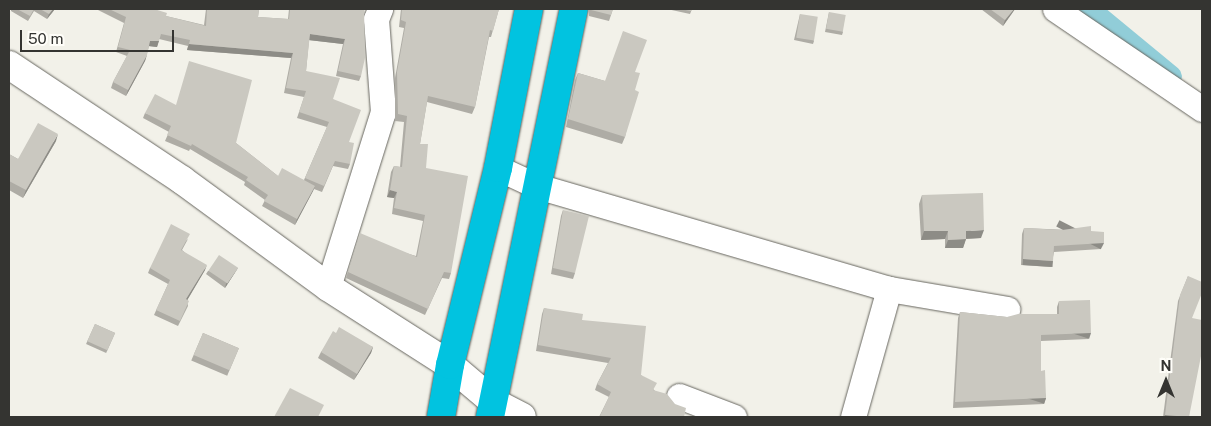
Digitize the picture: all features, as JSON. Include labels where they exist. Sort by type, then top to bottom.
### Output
[{"type":"highway","points":[[441,417],[450,365],[498,168],[529,9]]},
{"type":"highway","points":[[492,410],[574,9]]},
{"type":"street","points":[[328,286],[384,112],[376,19],[380,9]]},
{"type":"street","points":[[1055,9],[1202,109]]},
{"type":"street","points":[[9,65],[182,180],[328,286],[450,365],[492,410],[522,417]]},
{"type":"street","points":[[498,168],[537,186],[889,289],[1008,309]]},
{"type":"street","points":[[853,417],[889,289]]},
{"type":"street","points":[[679,396],[734,417]]},
{"type":"building","points":[[17,9],[34,9],[30,16]]},
{"type":"building","points":[[40,9],[53,9],[49,14]]},
{"type":"building","points":[[109,9],[154,9],[167,13],[166,16],[206,26],[207,9],[259,9],[258,17],[289,19],[290,9],[364,9],[365,58],[361,76],[338,71],[345,39],[310,34],[306,71],[340,78],[333,99],[361,110],[349,142],[354,143],[350,164],[335,161],[324,186],[305,178],[329,122],[299,112],[306,91],[286,88],[293,53],[189,44],[190,40],[161,34],[159,41],[150,41],[147,55],[128,90],[113,82],[130,50],[118,47],[126,17]]},
{"type":"building","points":[[402,9],[499,9],[493,31],[490,30],[475,107],[428,96],[420,144],[428,144],[426,168],[468,176],[451,273],[444,272],[428,309],[348,272],[360,233],[417,257],[425,215],[394,208],[397,192],[390,190],[394,166],[402,167],[407,116],[398,114],[397,72],[406,22],[401,20]]},
{"type":"building","points":[[591,9],[613,9],[611,15]]},
{"type":"building","points":[[990,9],[1014,9],[1005,20]]},
{"type":"building","points":[[829,12],[846,15],[843,32],[826,29]]},
{"type":"building","points":[[800,14],[818,17],[814,41],[796,38]]},
{"type":"building","points":[[623,31],[647,40],[635,72],[640,73],[635,90],[639,92],[625,137],[568,119],[578,73],[605,81]]},
{"type":"building","points":[[189,61],[252,80],[236,143],[278,176],[282,168],[315,186],[297,219],[264,201],[268,195],[246,180],[248,177],[192,144],[191,146],[167,135],[171,126],[145,113],[155,94],[176,105]]},
{"type":"building","points":[[38,123],[58,134],[26,190],[9,181],[9,154],[18,159]]},
{"type":"building","points":[[983,193],[984,230],[966,231],[966,239],[948,240],[948,231],[924,231],[922,195]]},
{"type":"building","points":[[563,210],[589,216],[575,273],[553,268]]},
{"type":"building","points":[[171,224],[190,234],[181,250],[207,265],[186,299],[189,301],[180,321],[156,310],[170,280],[150,268]]},
{"type":"building","points":[[1091,226],[1091,231],[1104,232],[1104,243],[1054,246],[1053,261],[1023,259],[1024,228],[1062,230]]},
{"type":"building","points":[[219,255],[238,268],[227,284],[208,271]]},
{"type":"building","points":[[1188,276],[1202,282],[1202,293],[1192,318],[1202,320],[1202,351],[1189,417],[1165,415],[1180,295]]},
{"type":"building","points":[[1090,300],[1091,333],[1041,335],[1041,371],[1045,370],[1046,398],[955,402],[960,312],[1007,317],[1018,314],[1059,314],[1059,301]]},
{"type":"building","points":[[544,308],[583,314],[582,320],[646,326],[641,375],[657,383],[653,390],[667,394],[675,404],[686,408],[684,417],[600,416],[611,392],[597,384],[611,358],[538,345]]},
{"type":"building","points":[[95,324],[115,333],[107,350],[87,341]]},
{"type":"building","points":[[339,327],[373,347],[357,374],[321,352],[333,331],[336,333]]},
{"type":"building","points":[[203,333],[239,348],[230,370],[194,355]]},
{"type":"building","points":[[290,388],[324,405],[318,417],[274,417]]},
{"type":"waterway","points":[[1090,9],[1171,76]]}]
